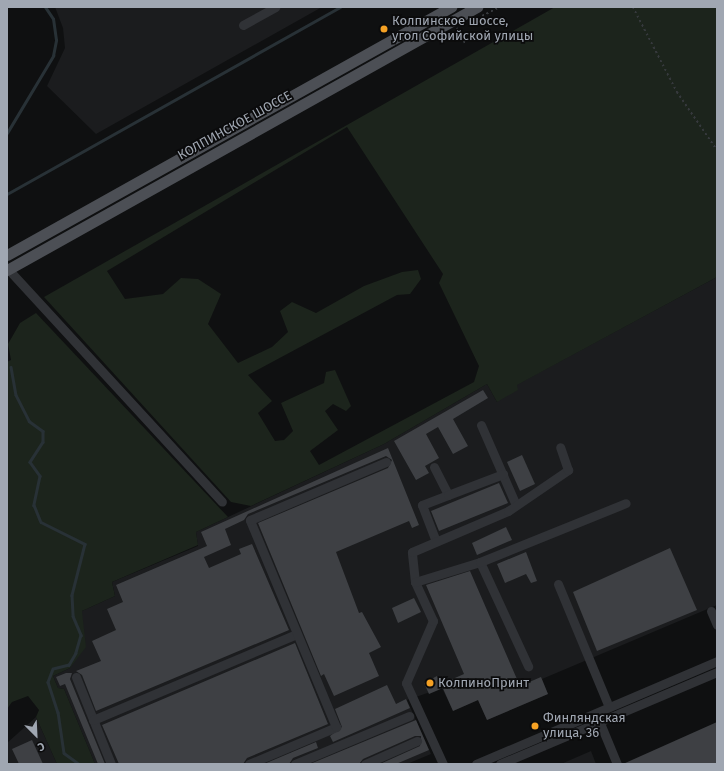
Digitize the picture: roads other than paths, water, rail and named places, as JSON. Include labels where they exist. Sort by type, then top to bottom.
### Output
[{"type":"main road","name":"КОЛПИНСКОЕ ШОССЕ","points":[[7,255],[451,7]]},
{"type":"main road","name":"КОЛПИНСКОЕ ШОССЕ","points":[[8,269],[477,7]]},
{"type":"street","points":[[243,25],[275,7]]},
{"type":"street","points":[[8,269],[222,502]]},
{"type":"street","points":[[481,425],[516,505]]},
{"type":"street","points":[[443,764],[406,683],[433,621],[415,582],[412,552],[516,505],[568,470],[560,447]]},
{"type":"street","points":[[249,764],[336,727],[250,520],[386,462]]},
{"type":"street","points":[[434,467],[448,495]]},
{"type":"street","points":[[436,541],[422,505],[503,474]]},
{"type":"street","points":[[415,582],[480,562],[626,503]]},
{"type":"street","points":[[480,562],[528,666]]},
{"type":"street","points":[[558,584],[609,707]]},
{"type":"street","points":[[711,611],[717,624]]},
{"type":"street","points":[[93,720],[297,634]]},
{"type":"street","points":[[476,764],[717,661]]},
{"type":"street","points":[[500,764],[600,723],[717,672]]},
{"type":"street","points":[[76,677],[111,764]]},
{"type":"street","points":[[295,764],[409,716]]},
{"type":"street","points":[[600,723],[617,764]]},
{"type":"street","points":[[365,764],[417,741]]},
{"type":"waterway","points":[[7,133],[53,56],[56,40],[53,19],[45,7]]},
{"type":"waterway","points":[[7,194],[340,7]]},
{"type":"waterway","points":[[11,367],[16,395],[29,421],[43,431],[43,442],[30,462],[40,476],[34,505],[41,522],[85,544],[72,595],[73,616],[81,635],[76,653],[69,665],[53,669],[48,682],[58,712],[64,753],[79,764]]},
{"type":"place","name":"Колпинское шоссе, угол Софийской улицы","points":[[384,29]]},
{"type":"place","name":"КолпиноПринт","points":[[430,683]]},
{"type":"place","name":"Финляндская улица, 36","points":[[535,726]]}]
